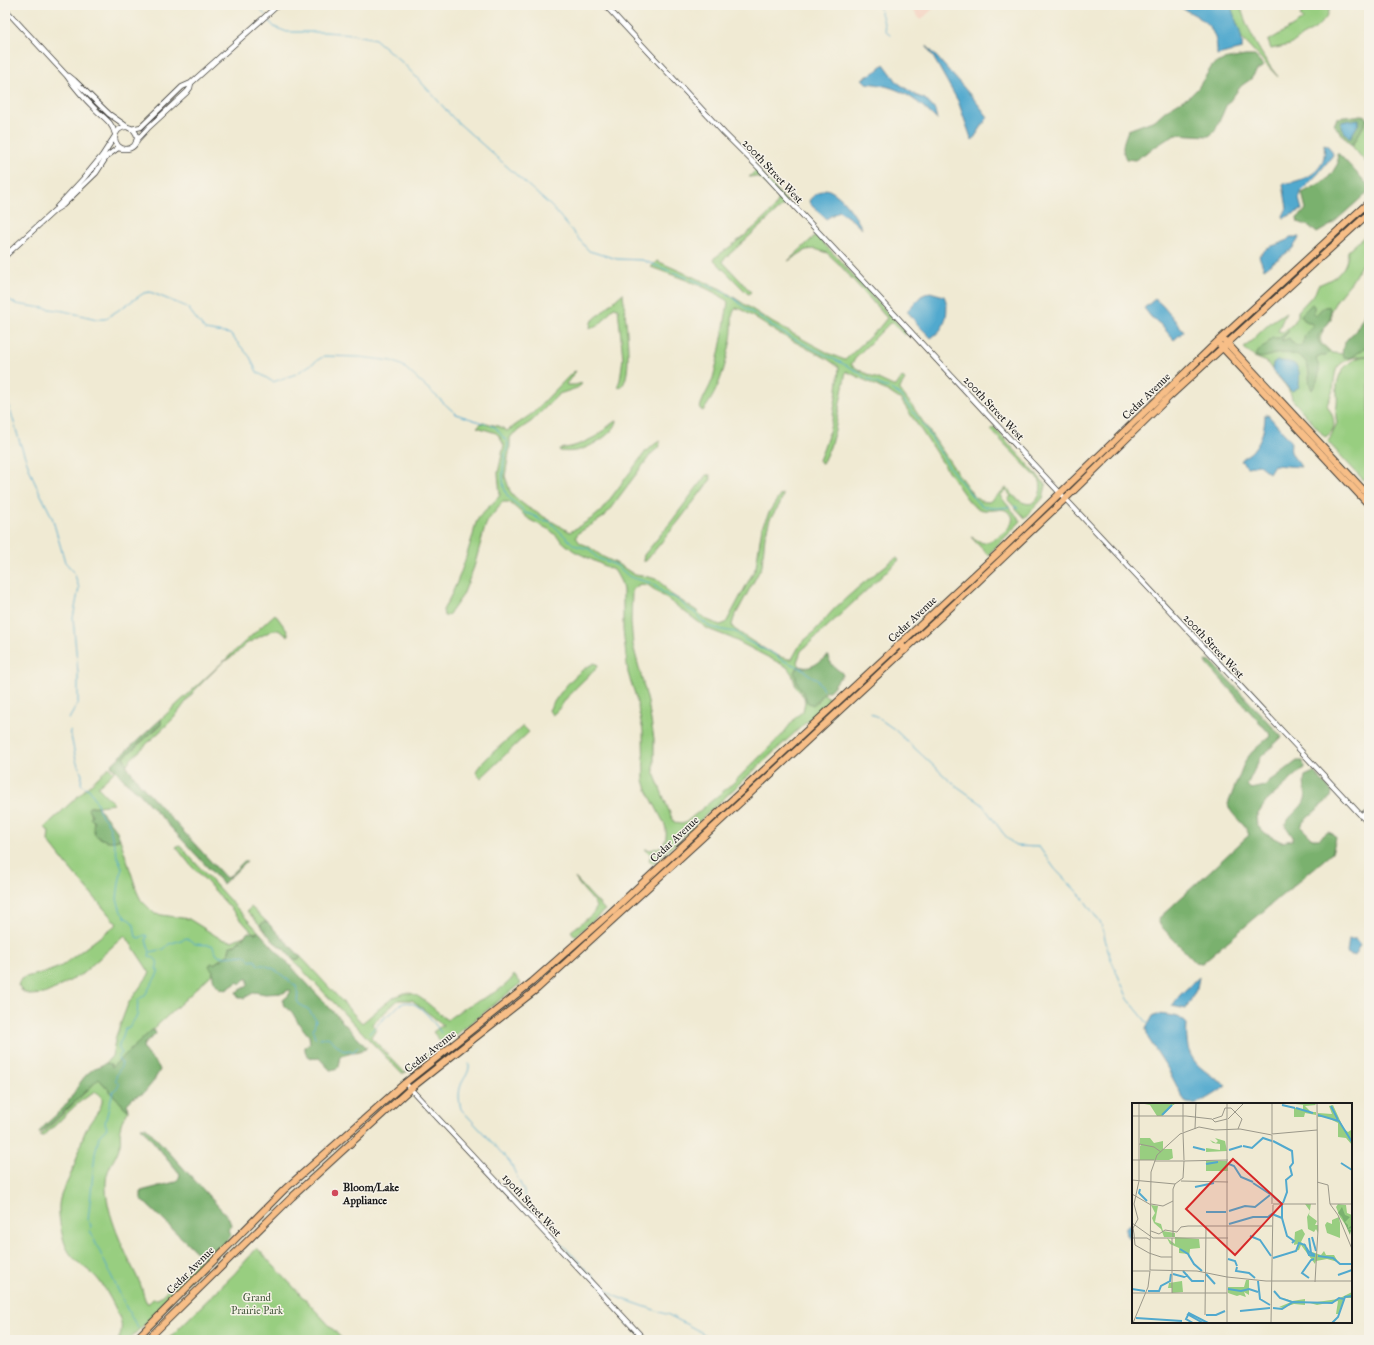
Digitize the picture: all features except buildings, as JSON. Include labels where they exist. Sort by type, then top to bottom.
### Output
[{"type":"main road","name":"Cedar Avenue","points":[[147,1340],[292,1197],[410,1089],[537,989],[702,838],[1220,340],[1369,202]]},
{"type":"main road","name":"Cedar Avenue","points":[[134,1340],[285,1189],[405,1083],[532,982],[609,914],[1065,499],[1169,396],[1369,213]]},
{"type":"main road","points":[[1220,340],[1369,496]]},
{"type":"main road","points":[[1225,345],[1369,505]]},
{"type":"street","points":[[5,256],[55,210],[84,179],[98,162],[117,131],[123,128],[130,129],[141,127],[159,114],[187,92],[191,83],[278,5]]},
{"type":"street","name":"200th Street West","points":[[605,5],[759,168],[1065,499],[1369,824]]},
{"type":"street","points":[[5,9],[97,111],[109,121],[115,135],[116,143],[123,149]]},
{"type":"street","points":[[67,76],[74,80],[109,114],[130,129],[136,135],[136,141]]},
{"type":"street","points":[[55,210],[63,205],[89,180],[107,156],[118,148],[132,148],[136,141],[159,114]]},
{"type":"street","points":[[1361,816],[1369,809]]},
{"type":"street","name":"190th Street West","points":[[405,1083],[645,1340]]},
{"type":"shaded area","points":[[908,5],[937,5],[921,20]]},
{"type":"green space","points":[[1211,5],[1240,5],[1256,43],[1266,61],[1278,77]]},
{"type":"green space","points":[[1307,5],[1331,5],[1327,17],[1315,29],[1290,45],[1271,49],[1268,41],[1303,20],[1300,15]]},
{"type":"green space","points":[[1245,56],[1255,56],[1264,66],[1257,70],[1251,79],[1241,86],[1226,106],[1215,131],[1209,136],[1175,134],[1135,160],[1126,159],[1123,148],[1128,130],[1155,120],[1166,110],[1190,96],[1198,88],[1212,66],[1223,60]]},
{"type":"green space","points":[[1364,115],[1367,120],[1352,146],[1334,125],[1337,118]]},
{"type":"green space","points":[[1369,116],[1369,166],[1352,146]]},
{"type":"green space","points":[[1337,154],[1339,154],[1369,186],[1369,191],[1331,225],[1317,233],[1309,226],[1298,222],[1297,218],[1306,209],[1302,193],[1326,180],[1338,163]]},
{"type":"green space","points":[[757,169],[787,202],[722,261],[751,292],[748,294],[714,260],[714,258],[729,248],[762,221],[776,205],[778,199],[777,196],[765,182],[758,177],[749,177]]},
{"type":"green space","points":[[1369,232],[1369,251],[1352,281],[1338,298],[1331,310],[1331,320],[1324,328],[1320,338],[1321,343],[1332,353],[1344,354],[1369,343],[1369,356],[1352,358],[1343,362],[1337,368],[1333,390],[1327,405],[1332,414],[1334,427],[1325,437],[1292,399],[1289,390],[1267,362],[1254,357],[1244,348],[1271,322],[1286,312],[1278,331],[1283,332],[1293,324],[1298,316],[1298,311],[1315,293],[1318,285],[1330,280],[1343,269],[1348,251]]},
{"type":"green space","points":[[816,235],[907,333],[904,335],[893,323],[890,323],[857,356],[851,365],[893,386],[896,386],[902,377],[905,380],[900,390],[958,474],[974,496],[980,501],[989,502],[1006,488],[1020,501],[1030,504],[1037,499],[1041,486],[1040,481],[991,430],[994,427],[1046,485],[1043,498],[1025,518],[1008,500],[1011,496],[1006,490],[1000,496],[1021,521],[988,555],[971,537],[983,543],[994,539],[1010,525],[1012,515],[1007,511],[1000,509],[982,510],[970,503],[901,400],[889,392],[846,371],[835,430],[830,447],[821,464],[819,460],[824,449],[833,415],[839,367],[826,358],[778,333],[741,309],[736,308],[733,313],[730,344],[726,362],[717,388],[703,411],[700,409],[712,382],[722,340],[728,302],[722,297],[703,287],[651,267],[657,261],[721,289],[773,323],[832,355],[845,360],[879,328],[887,318],[838,263],[827,253],[815,249],[806,250],[788,261]]},
{"type":"green space","points":[[623,293],[627,329],[628,360],[627,373],[624,383],[619,388],[618,385],[623,358],[618,308],[614,307],[601,323],[590,328],[591,322]]},
{"type":"green space","points":[[1312,304],[1314,306],[1314,314],[1316,315],[1325,307],[1329,307],[1330,319],[1320,332],[1318,338],[1320,344],[1329,353],[1326,356],[1318,356],[1316,359],[1319,374],[1312,390],[1309,372],[1304,359],[1292,354],[1284,353],[1263,357],[1255,356],[1272,338],[1279,338],[1289,331],[1282,341],[1289,338],[1296,346],[1302,345],[1304,343],[1304,337],[1313,327],[1312,324],[1304,320],[1301,315]]},
{"type":"green space","points":[[1369,309],[1369,345],[1351,358],[1343,357],[1343,346]]},
{"type":"green space","points":[[1366,356],[1369,357],[1368,485],[1328,442],[1337,423],[1337,387],[1340,374],[1347,365],[1355,359]]},
{"type":"green space","points":[[576,371],[566,384],[575,385],[582,383],[581,385],[577,388],[559,394],[532,421],[513,434],[510,438],[505,476],[510,491],[514,497],[527,507],[570,532],[601,511],[646,451],[659,441],[658,448],[652,453],[604,517],[578,533],[576,537],[580,543],[588,546],[603,557],[635,575],[659,580],[669,593],[697,611],[705,619],[720,625],[726,623],[756,567],[762,527],[781,494],[783,495],[780,504],[770,519],[765,536],[762,566],[734,618],[732,625],[733,628],[753,642],[779,656],[786,659],[792,659],[801,643],[812,634],[834,609],[894,559],[897,558],[899,560],[801,651],[797,662],[800,666],[797,668],[796,678],[806,699],[818,702],[824,693],[830,700],[653,864],[649,860],[651,855],[645,849],[651,850],[662,846],[666,838],[666,831],[665,825],[647,790],[644,780],[643,731],[635,694],[628,673],[623,630],[623,590],[621,582],[615,571],[574,551],[550,530],[530,520],[509,502],[502,502],[488,520],[485,527],[474,567],[463,595],[447,616],[444,616],[443,610],[460,575],[473,536],[475,525],[478,519],[500,495],[498,473],[504,445],[496,433],[477,427],[483,422],[501,427],[507,431],[533,413],[573,372]],"holes":[[[640,584],[648,585],[708,629],[731,638],[787,667],[792,674],[796,687],[804,697],[805,702],[803,711],[796,717],[782,735],[732,784],[685,823],[681,824],[675,823],[671,816],[654,773],[654,739],[648,702],[633,645],[631,622],[632,590]]]},
{"type":"green space","points":[[617,421],[615,426],[608,434],[591,445],[577,451],[560,451],[559,449],[583,443],[595,437],[612,423]]},
{"type":"green space","points":[[706,475],[710,475],[711,479],[646,561],[643,561],[644,555]]},
{"type":"green space","points":[[275,614],[288,632],[288,636],[278,630],[273,630],[246,644],[238,652],[221,664],[194,691],[174,718],[129,761],[126,766],[124,757],[161,725],[161,719]]},
{"type":"green space","points":[[828,656],[833,666],[842,673],[843,676],[831,689],[822,694],[813,705],[807,702],[805,695],[798,685],[794,671],[800,666],[808,667],[818,663]]},
{"type":"green space","points":[[1206,661],[1212,662],[1282,737],[1260,758],[1247,785],[1251,789],[1264,786],[1297,761],[1303,761],[1304,768],[1266,802],[1256,817],[1257,825],[1264,833],[1282,842],[1292,840],[1293,837],[1285,825],[1304,802],[1306,796],[1304,783],[1305,776],[1314,772],[1332,792],[1331,797],[1303,822],[1301,827],[1313,839],[1319,839],[1328,832],[1333,834],[1336,838],[1332,853],[1202,963],[1195,962],[1160,925],[1158,919],[1249,835],[1228,804],[1245,761],[1252,752],[1270,736]]},
{"type":"green space","points":[[594,663],[598,665],[597,668],[574,690],[552,715],[549,710],[563,690],[574,677]]},
{"type":"green space","points":[[161,719],[161,724],[124,757],[127,766],[139,783],[225,877],[228,878],[244,861],[247,861],[223,884],[111,765]]},
{"type":"green space","points":[[523,726],[529,732],[481,778],[476,772],[478,768],[489,756]]},
{"type":"green space","points":[[109,767],[114,772],[98,787],[114,804],[90,807],[89,811],[116,841],[120,839],[141,900],[155,914],[189,919],[221,939],[232,941],[246,935],[229,950],[229,954],[215,963],[212,974],[112,1068],[110,1064],[106,1063],[112,1056],[116,1036],[128,1004],[150,973],[125,935],[82,974],[57,988],[44,994],[30,995],[22,991],[18,985],[21,979],[25,977],[44,973],[60,967],[117,924],[48,841],[49,832],[45,827]]},
{"type":"green space","points":[[97,806],[117,831],[120,839],[110,841],[104,840],[95,835],[93,826],[94,822],[90,818],[92,815],[88,809],[89,807]]},
{"type":"green space","points":[[180,846],[258,931],[256,933],[252,932],[192,867],[176,847]]},
{"type":"green space","points":[[575,878],[605,910],[575,936],[571,931],[590,916],[596,907],[592,899]]},
{"type":"green space","points":[[251,907],[267,922],[260,925],[247,911]]},
{"type":"green space","points":[[267,922],[301,957],[293,960],[285,950],[274,942],[260,925]]},
{"type":"green space","points":[[258,931],[367,1048],[366,1049],[341,1056],[339,1067],[330,1070],[319,1058],[311,1058],[306,1053],[305,1047],[310,1043],[309,1036],[299,1024],[292,1012],[283,1004],[283,1000],[291,991],[289,990],[283,993],[265,994],[255,992],[244,998],[239,998],[236,992],[248,986],[248,979],[245,979],[240,984],[238,982],[226,990],[217,986],[213,977],[213,971],[209,966],[211,963],[214,964],[229,954],[230,946],[238,943],[248,932],[256,933]]},
{"type":"green space","points":[[301,957],[362,1023],[384,1004],[403,993],[413,994],[418,997],[429,1004],[447,1020],[506,985],[514,975],[521,983],[412,1070],[405,1072],[442,1043],[433,1032],[443,1025],[412,1000],[398,1000],[372,1024],[376,1029],[371,1037],[405,1073],[402,1074],[293,960]]},
{"type":"green space","points":[[152,1030],[155,1031],[156,1034],[144,1044],[143,1048],[157,1064],[160,1070],[144,1093],[133,1098],[127,1104],[128,1111],[99,1079],[40,1134],[39,1132],[42,1128],[68,1103],[87,1074],[106,1063],[111,1064],[112,1067]]},
{"type":"green space","points":[[99,1079],[128,1111],[121,1124],[119,1148],[109,1168],[106,1182],[106,1194],[117,1234],[140,1283],[147,1303],[153,1299],[158,1299],[198,1260],[201,1260],[205,1264],[128,1340],[118,1340],[121,1334],[121,1322],[114,1305],[99,1281],[69,1252],[62,1236],[60,1223],[59,1205],[61,1196],[74,1166],[85,1133],[101,1106],[101,1096],[96,1092],[88,1096],[74,1106],[43,1136],[40,1136]]},
{"type":"green space","points":[[141,1127],[146,1127],[229,1218],[231,1225],[228,1230],[231,1236],[209,1262],[207,1262],[141,1199],[141,1191],[175,1182],[179,1178],[180,1174]]},
{"type":"green space","name":"Grand Prairie Park","points":[[257,1248],[343,1340],[167,1340],[235,1273]]},
{"type":"water","points":[[1184,5],[1231,5],[1242,38],[1242,49],[1217,55],[1215,38],[1209,26],[1198,17],[1183,9],[1182,7]]},
{"type":"water","points":[[927,46],[988,117],[972,141],[958,101]]},
{"type":"water","points":[[884,64],[898,83],[917,96],[925,99],[935,110],[937,120],[921,105],[905,94],[888,87],[866,83],[862,79],[876,71]]},
{"type":"water","points":[[1359,119],[1359,123],[1350,138],[1345,133],[1341,122]]},
{"type":"water","points":[[1324,144],[1330,148],[1333,155],[1317,175],[1302,190],[1299,199],[1302,210],[1284,218],[1283,216],[1287,208],[1283,184],[1300,180],[1314,173],[1323,162]]},
{"type":"water","points":[[826,189],[832,191],[842,200],[852,212],[862,229],[839,211],[826,219],[810,204],[809,201],[812,197]]},
{"type":"water","points":[[1290,237],[1300,237],[1292,249],[1264,269],[1259,256],[1267,248],[1286,241]]},
{"type":"water","points":[[930,292],[944,296],[947,308],[943,326],[939,332],[931,338],[907,311],[921,296]]},
{"type":"water","points":[[1155,299],[1184,331],[1174,340],[1144,308]]},
{"type":"water","points":[[1277,361],[1290,362],[1297,366],[1299,374],[1299,387],[1292,391],[1290,390],[1272,369],[1273,364]]},
{"type":"water","points":[[1265,414],[1267,414],[1291,441],[1291,452],[1301,467],[1274,465],[1269,473],[1259,465],[1247,467],[1241,461],[1259,442],[1264,429]]},
{"type":"water","points":[[1349,939],[1356,939],[1360,945],[1354,956],[1347,953]]},
{"type":"water","points":[[1199,977],[1197,988],[1186,1009],[1172,1006],[1180,995]]},
{"type":"water","points":[[1157,1014],[1173,1016],[1184,1021],[1187,1024],[1188,1047],[1195,1062],[1227,1086],[1201,1102],[1185,1102],[1168,1069],[1148,1038],[1146,1029],[1153,1016]]},
{"type":"water","points":[[1128,1226],[1132,1226],[1132,1241],[1127,1235],[1125,1229]]},
{"type":"waterway","points":[[256,5],[265,15]]},
{"type":"waterway","points":[[879,5],[886,31],[890,35]]},
{"type":"waterway","points":[[267,18],[274,27],[287,32],[353,34],[375,39],[403,63],[453,118],[552,207],[589,251],[617,259],[642,260],[726,293],[783,333],[899,394],[926,429],[950,468],[977,502],[980,505],[988,507],[1009,507]]},
{"type":"waterway","points":[[5,297],[16,304],[64,311],[97,319],[105,319],[144,293],[150,292],[187,307],[205,330],[230,334],[250,357],[257,372],[273,382],[296,374],[324,356],[359,357],[392,361],[403,366],[456,414],[495,427],[508,443],[503,469],[504,489],[508,496],[525,513],[533,515],[540,520],[549,521],[573,544],[589,549],[597,558],[616,565],[630,577],[651,583],[668,596],[674,597],[688,609],[696,613],[700,619],[710,627],[736,632],[745,640],[776,655],[780,659],[805,670],[808,674],[817,679],[823,690]]},
{"type":"waterway","points":[[5,313],[5,334]]},
{"type":"waterway","points":[[5,392],[20,443],[34,481],[52,517],[65,562],[74,572],[79,588],[73,618],[78,673],[78,703],[69,719]]},
{"type":"waterway","points":[[1014,506],[1018,508]]},
{"type":"waterway","points":[[871,713],[894,729],[951,782],[982,804],[1003,833],[1015,846],[1039,847],[1055,869],[1082,897],[1101,924],[1110,957],[1128,999],[1149,1025]]},
{"type":"waterway","points":[[70,731],[76,760],[82,775],[81,783],[90,790],[97,803],[100,813],[109,825],[122,868],[117,899],[121,912],[134,925],[136,937],[139,938],[145,935],[147,936],[146,940],[150,952],[149,956],[157,961],[156,969],[158,970],[158,973],[145,995],[138,1000],[137,1016],[129,1027],[125,1029],[119,1044],[119,1049],[122,1053],[118,1060],[122,1063],[116,1078],[116,1081],[119,1084],[113,1091],[105,1123],[107,1128],[99,1136],[95,1154],[88,1221],[91,1225],[90,1231],[128,1311],[138,1328]]},
{"type":"waterway","points":[[151,952],[164,949],[169,944],[187,938],[195,944],[212,945],[217,955],[220,957],[221,955],[223,957],[245,955],[250,961],[255,960],[258,965],[264,965],[274,969],[296,986],[298,994],[297,1000],[299,1004],[308,1009],[316,1020],[313,1030],[315,1038],[320,1039],[328,1037],[344,1051],[350,1050],[353,1052],[359,1046]]},
{"type":"waterway","points":[[369,1034],[398,1006],[407,1002],[424,1011],[441,1033]]},
{"type":"waterway","points":[[469,1064],[468,1072],[459,1091],[461,1109],[510,1162],[524,1191],[524,1201],[533,1214],[605,1289],[617,1297],[669,1315],[713,1340]]},
{"type":"place","name":"Bloom/Lake Appliance","points":[[335,1193]]}]
